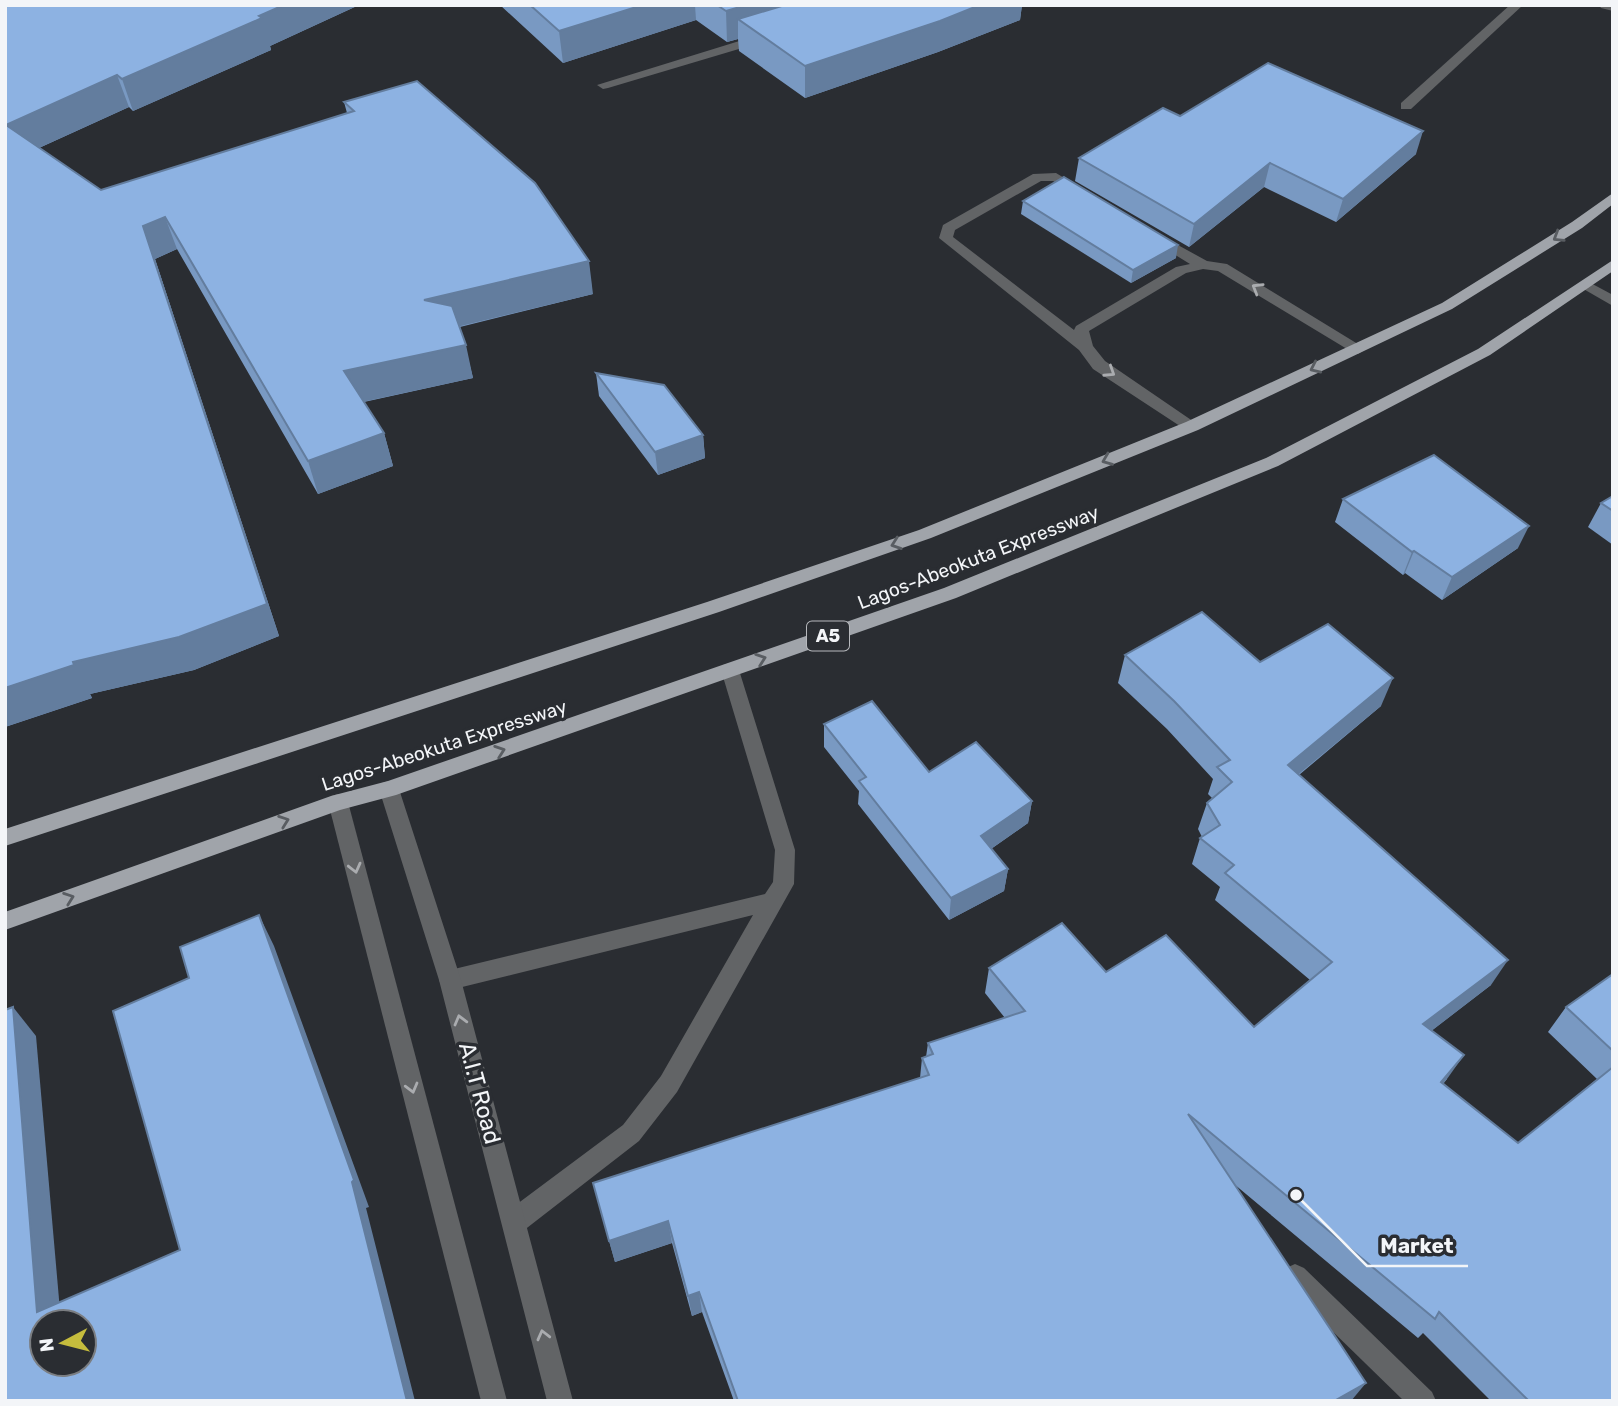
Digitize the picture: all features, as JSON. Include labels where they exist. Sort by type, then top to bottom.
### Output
[{"type":"highway","points":[[5,838],[713,607],[913,538],[1192,426],[1447,306],[1577,225],[1613,197]]},
{"type":"highway","name":"Lagos-Abeokuta Expressway","points":[[5,921],[338,802],[389,789],[950,593],[1272,462],[1484,352],[1612,265]]},
{"type":"street","points":[[1406,106],[1517,5]]},
{"type":"street","points":[[1605,5],[1613,7]]},
{"type":"street","points":[[603,85],[771,36]]},
{"type":"street","points":[[1090,198],[1056,177],[1038,177],[948,228],[946,238],[1085,347],[1099,365],[1192,426]]},
{"type":"street","points":[[1147,231],[1203,265]]},
{"type":"street","points":[[1085,347],[1081,329],[1181,270],[1203,265],[1222,267],[1357,349]]},
{"type":"street","points":[[1585,284],[1613,302]]},
{"type":"street","points":[[514,1222],[631,1133],[669,1084],[783,884],[786,850],[730,670]]},
{"type":"street","name":"A.I.T Road","points":[[389,789],[450,980],[560,1401]]},
{"type":"street","points":[[338,802],[494,1401]]},
{"type":"street","points":[[450,980],[772,901]]},
{"type":"street","points":[[1295,1277],[1422,1401]]},
{"type":"building","points":[[5,5],[284,5],[259,16],[262,18],[122,79],[117,75],[6,125],[101,190],[354,111],[344,102],[417,81],[535,183],[589,261],[424,300],[452,306],[466,345],[344,371],[384,433],[308,461],[165,217],[143,226],[267,604],[179,637],[73,662],[74,665],[5,688]]},
{"type":"building","points":[[530,5],[643,5],[559,31]]},
{"type":"building","points":[[717,5],[747,5],[726,11]]},
{"type":"building","points":[[785,5],[980,5],[805,66],[738,19]]},
{"type":"building","points":[[1268,63],[1423,131],[1343,199],[1270,163],[1194,224],[1079,158],[1163,108],[1180,116]]},
{"type":"building","points":[[1064,177],[1178,245],[1133,270],[1023,201]]},
{"type":"building","points":[[596,373],[664,385],[703,435],[655,452]]},
{"type":"building","points":[[1434,455],[1529,526],[1452,577],[1412,552],[1343,499]]},
{"type":"building","points":[[1613,496],[1613,511],[1601,503]]},
{"type":"building","points":[[1202,612],[1260,662],[1328,624],[1393,678],[1288,765],[1508,960],[1423,1024],[1464,1055],[1441,1082],[1518,1143],[1613,1067],[1613,1401],[1529,1401],[1439,1312],[1435,1319],[1188,1114],[1366,1383],[1334,1401],[738,1401],[699,1292],[688,1296],[668,1221],[609,1241],[593,1183],[929,1075],[922,1058],[933,1054],[928,1043],[1025,1011],[989,968],[1062,923],[1106,972],[1166,935],[1254,1027],[1332,962],[1225,873],[1234,865],[1200,838],[1220,825],[1207,803],[1232,782],[1217,767],[1230,760],[1174,701],[1125,655]]},
{"type":"building","points":[[872,701],[929,772],[976,742],[1032,801],[981,836],[1008,869],[951,898],[859,781],[866,777],[824,724]]},
{"type":"building","points":[[259,915],[354,1180],[352,1182],[407,1401],[5,1401],[5,1010],[13,1007],[37,1308],[28,1308],[28,1378],[98,1378],[98,1308],[46,1308],[180,1250],[113,1011],[189,978],[180,947]]},
{"type":"building","points":[[1613,974],[1613,1051],[1566,1007]]},
{"type":"place","name":"Market","points":[[1296,1195]]}]
